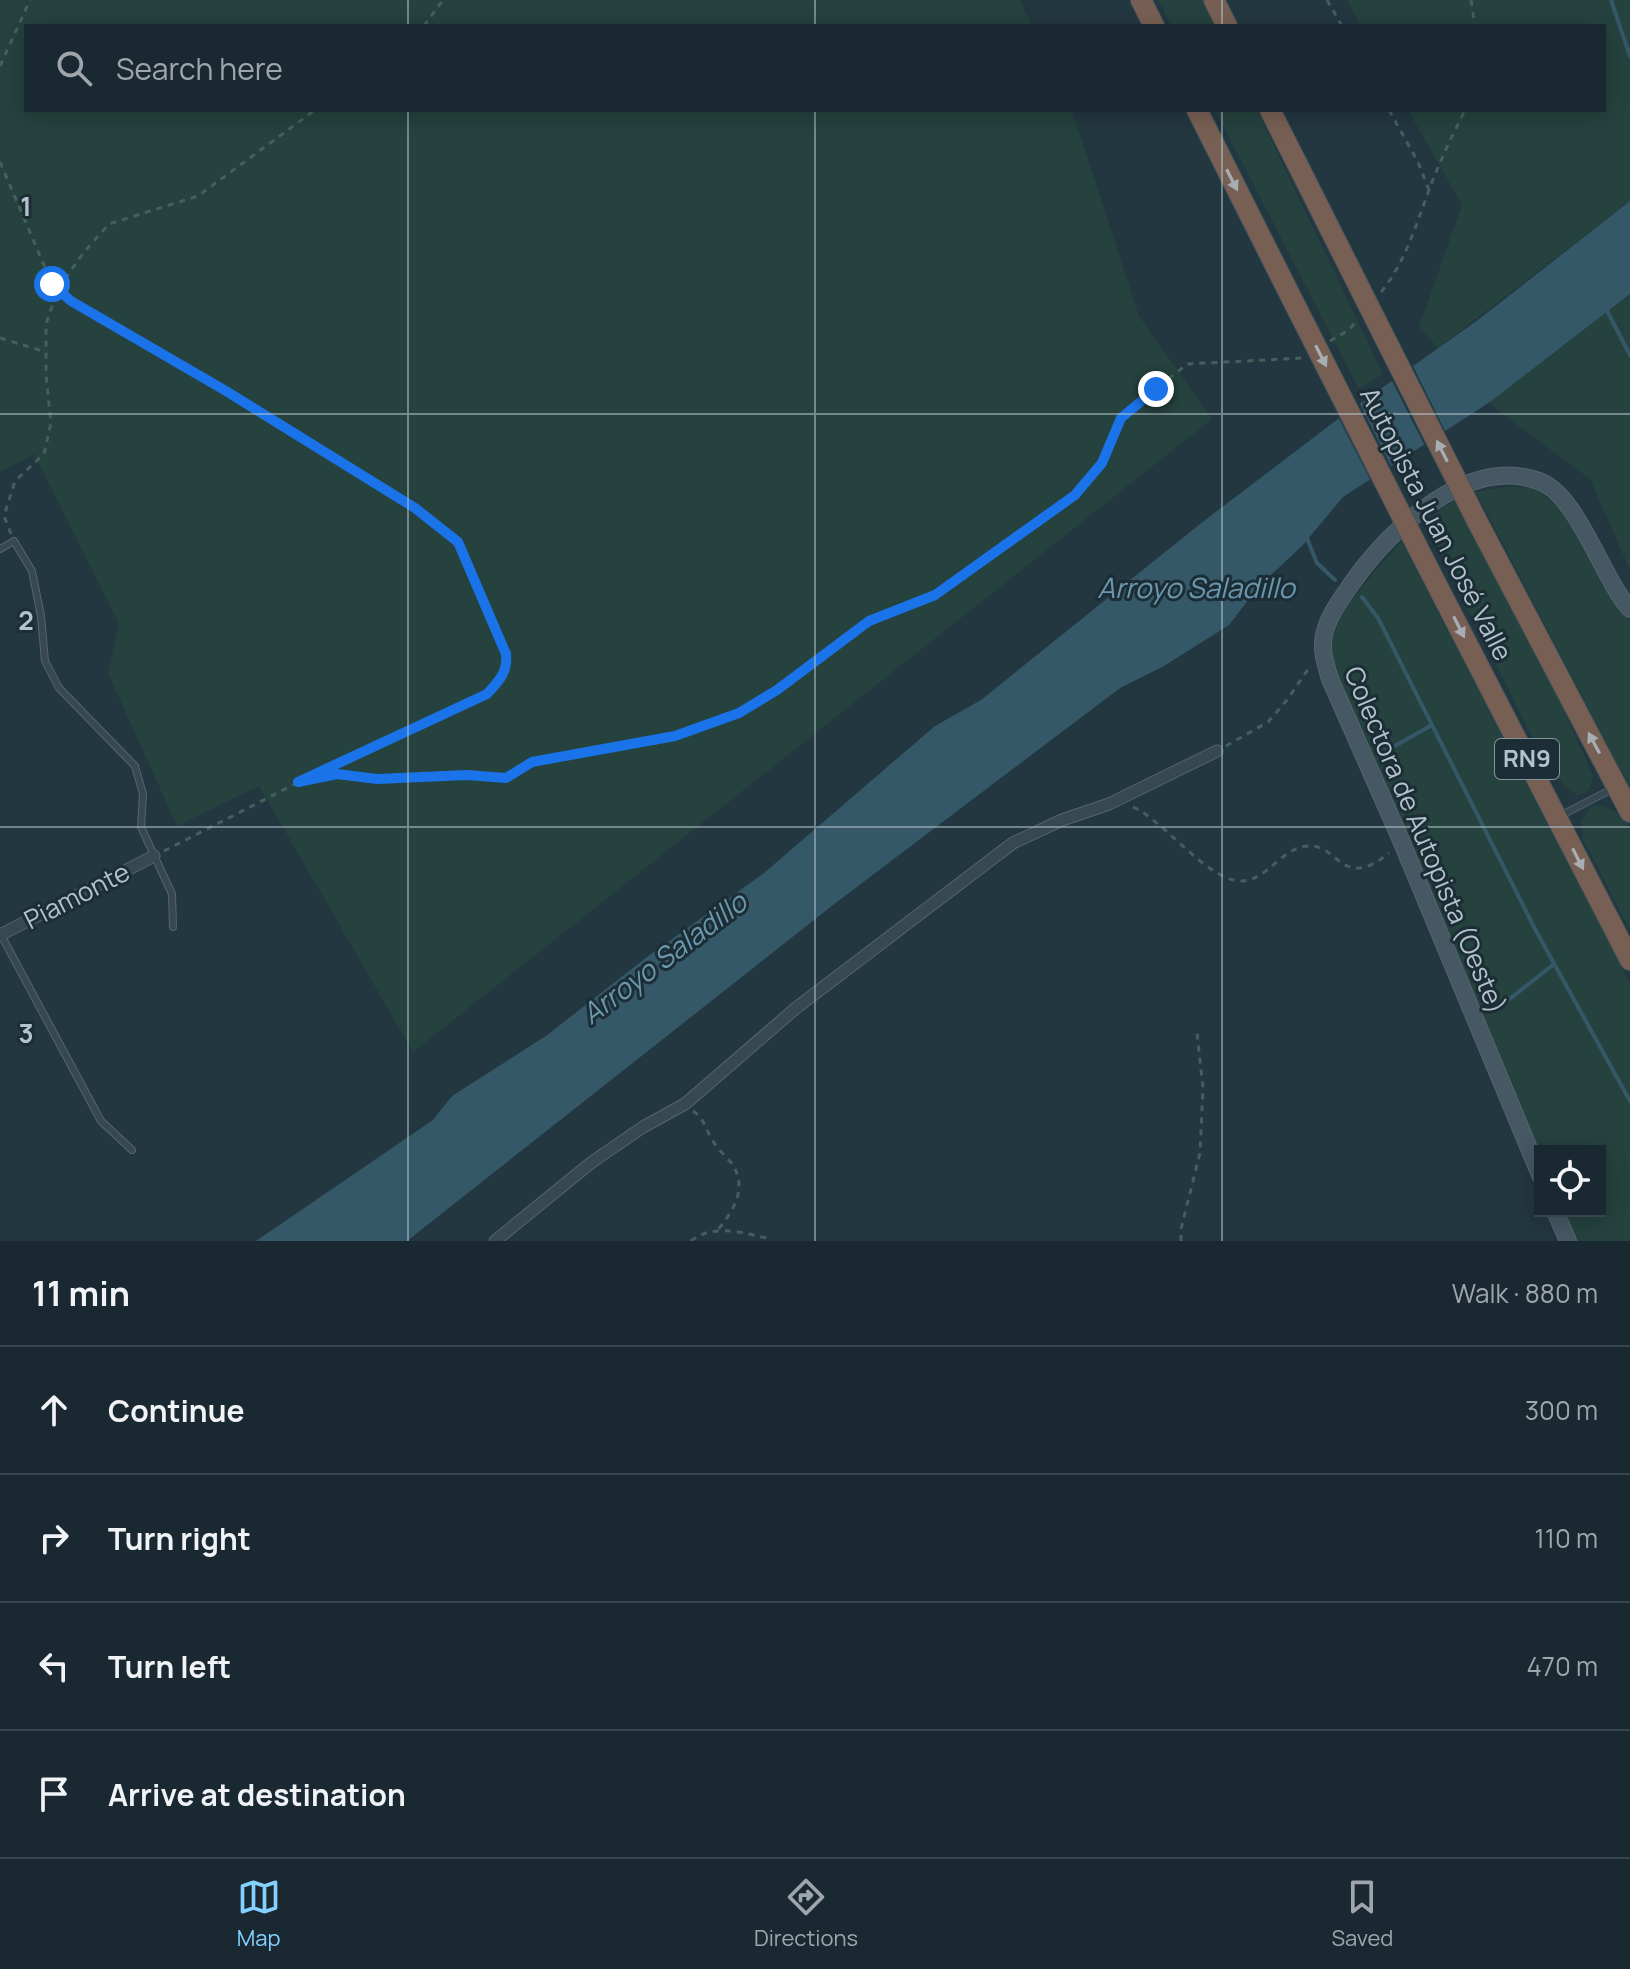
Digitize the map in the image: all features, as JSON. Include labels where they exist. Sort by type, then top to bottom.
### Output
[{"type":"highway","points":[[1141,0],[1153,24]]},
{"type":"highway","points":[[1214,0],[1226,24]]},
{"type":"highway","name":"Autopista Juan José Valle","points":[[1198,112],[1630,960]]},
{"type":"highway","name":"Autopista Juan José Valle","points":[[1271,112],[1477,521],[1630,812]]},
{"type":"main road","name":"Colectora de Autopista (Oeste)","points":[[1534,1161],[1400,838],[1330,679],[1323,654],[1324,633],[1334,610],[1360,572],[1391,538],[1430,504],[1475,481],[1492,477],[1519,476],[1542,482],[1565,501],[1608,579],[1630,609]]},
{"type":"main road","points":[[1558,1217],[1568,1241]]},
{"type":"street","points":[[495,1241],[592,1162],[643,1127],[685,1104],[796,1008],[1013,843],[1062,820],[1109,804],[1217,751]]},
{"type":"street","name":"Piamonte","points":[[1,935],[154,856]]},
{"type":"lane","points":[[0,549],[14,541],[32,571],[41,616],[45,661],[59,688],[135,766],[143,794],[141,827],[172,894],[173,927]]},
{"type":"lane","points":[[1556,817],[1616,786]]},
{"type":"lane","points":[[1,935],[101,1121],[132,1150]]},
{"type":"path","points":[[0,66],[30,0]]},
{"type":"path","points":[[425,24],[443,0]]},
{"type":"path","points":[[1327,0],[1341,24]]},
{"type":"path","points":[[1471,0],[1474,24]]},
{"type":"path","points":[[14,541],[4,516],[15,481],[44,454],[51,423],[46,324],[58,289],[109,224],[198,196],[312,112]]},
{"type":"path","points":[[1390,112],[1418,162],[1429,190]]},
{"type":"path","points":[[1379,294],[1389,283],[1414,232],[1464,112]]},
{"type":"path","points":[[0,162],[52,284],[71,301],[226,391],[415,508],[458,542],[506,654],[508,667],[487,694],[298,782],[154,856]]},
{"type":"path","points":[[1326,344],[1349,330],[1359,318]]},
{"type":"path","points":[[0,338],[46,352]]},
{"type":"path","points":[[298,782],[337,774],[377,779],[467,775],[506,778],[532,762],[675,736],[739,713],[777,690],[869,621],[935,595],[1075,495],[1102,463],[1121,418],[1187,364],[1303,358]]},
{"type":"path","points":[[1217,751],[1268,722],[1306,670],[1323,654]]},
{"type":"path","points":[[1109,804],[1135,808],[1163,827],[1191,854],[1227,878],[1244,881],[1307,846],[1322,849],[1339,862],[1356,869],[1371,865],[1388,854],[1400,838]]},
{"type":"path","points":[[1181,1241],[1181,1229],[1200,1153],[1203,1088],[1197,1033]]},
{"type":"path","points":[[685,1104],[703,1118],[712,1141],[734,1167],[740,1188],[732,1213],[716,1232]]},
{"type":"path","points":[[691,1241],[697,1236],[729,1230],[769,1241]]},
{"type":"green space","points":[[0,0],[1020,0],[1031,24],[24,24],[24,112],[1073,112],[1139,316],[1212,419],[413,1052],[259,786],[177,826],[108,673],[119,624],[34,454],[0,472]]},
{"type":"green space","points":[[1158,0],[1204,0],[1215,24],[1170,24]]},
{"type":"green space","points":[[1347,0],[1630,0],[1630,201],[1438,348],[1419,327],[1462,205],[1409,112],[1606,112],[1606,24],[1360,24]]},
{"type":"green space","points":[[1216,112],[1258,112],[1383,374],[1359,389]]},
{"type":"green space","points":[[1630,294],[1630,570],[1590,479],[1490,402]]},
{"type":"green space","points":[[1512,486],[1535,488],[1563,511],[1602,585],[1630,621],[1630,788],[1476,492]]},
{"type":"green space","points":[[1454,501],[1561,696],[1565,714],[1593,775],[1591,786],[1584,792],[1577,795],[1565,787],[1536,745],[1424,521]]},
{"type":"green space","points":[[1401,541],[1630,984],[1630,1241],[1576,1241],[1566,1217],[1606,1217],[1606,1145],[1536,1145],[1338,677],[1332,646],[1335,632],[1359,590]]},
{"type":"green space","points":[[1593,805],[1615,812],[1630,830],[1630,931],[1583,839],[1581,820]]},
{"type":"water","name":"Arroyo Saladillo","points":[[1630,201],[1630,294],[1490,402],[1343,497],[1302,546],[1259,586],[1229,625],[1164,666],[1120,688],[833,905],[407,1241],[256,1241],[433,1120],[452,1096],[546,1036],[647,957],[764,873],[935,726],[981,700],[1200,524],[1334,422],[1478,320]]},
{"type":"pier","points":[[1411,362],[1447,435],[1426,448],[1390,377]]},
{"type":"pier","points":[[1358,400],[1393,470],[1372,483],[1337,415]]},
{"type":"waterway","points":[[1611,0],[1630,56]]},
{"type":"waterway","points":[[1605,307],[1630,355]]},
{"type":"waterway","points":[[1306,536],[1317,563],[1335,580]]},
{"type":"waterway","points":[[1362,597],[1378,618],[1535,929],[1630,1101]]},
{"type":"waterway","points":[[1386,751],[1432,725]]},
{"type":"waterway","points":[[1497,1009],[1554,964]]},
{"type":"route","points":[[52,284],[71,301],[226,391],[415,508],[458,542],[506,654],[508,667],[500,681],[487,694],[298,782],[337,774],[377,779],[467,775],[506,778],[532,762],[675,736],[739,713],[777,690],[869,621],[935,595],[1075,495],[1102,463],[1121,418],[1156,389]]}]
